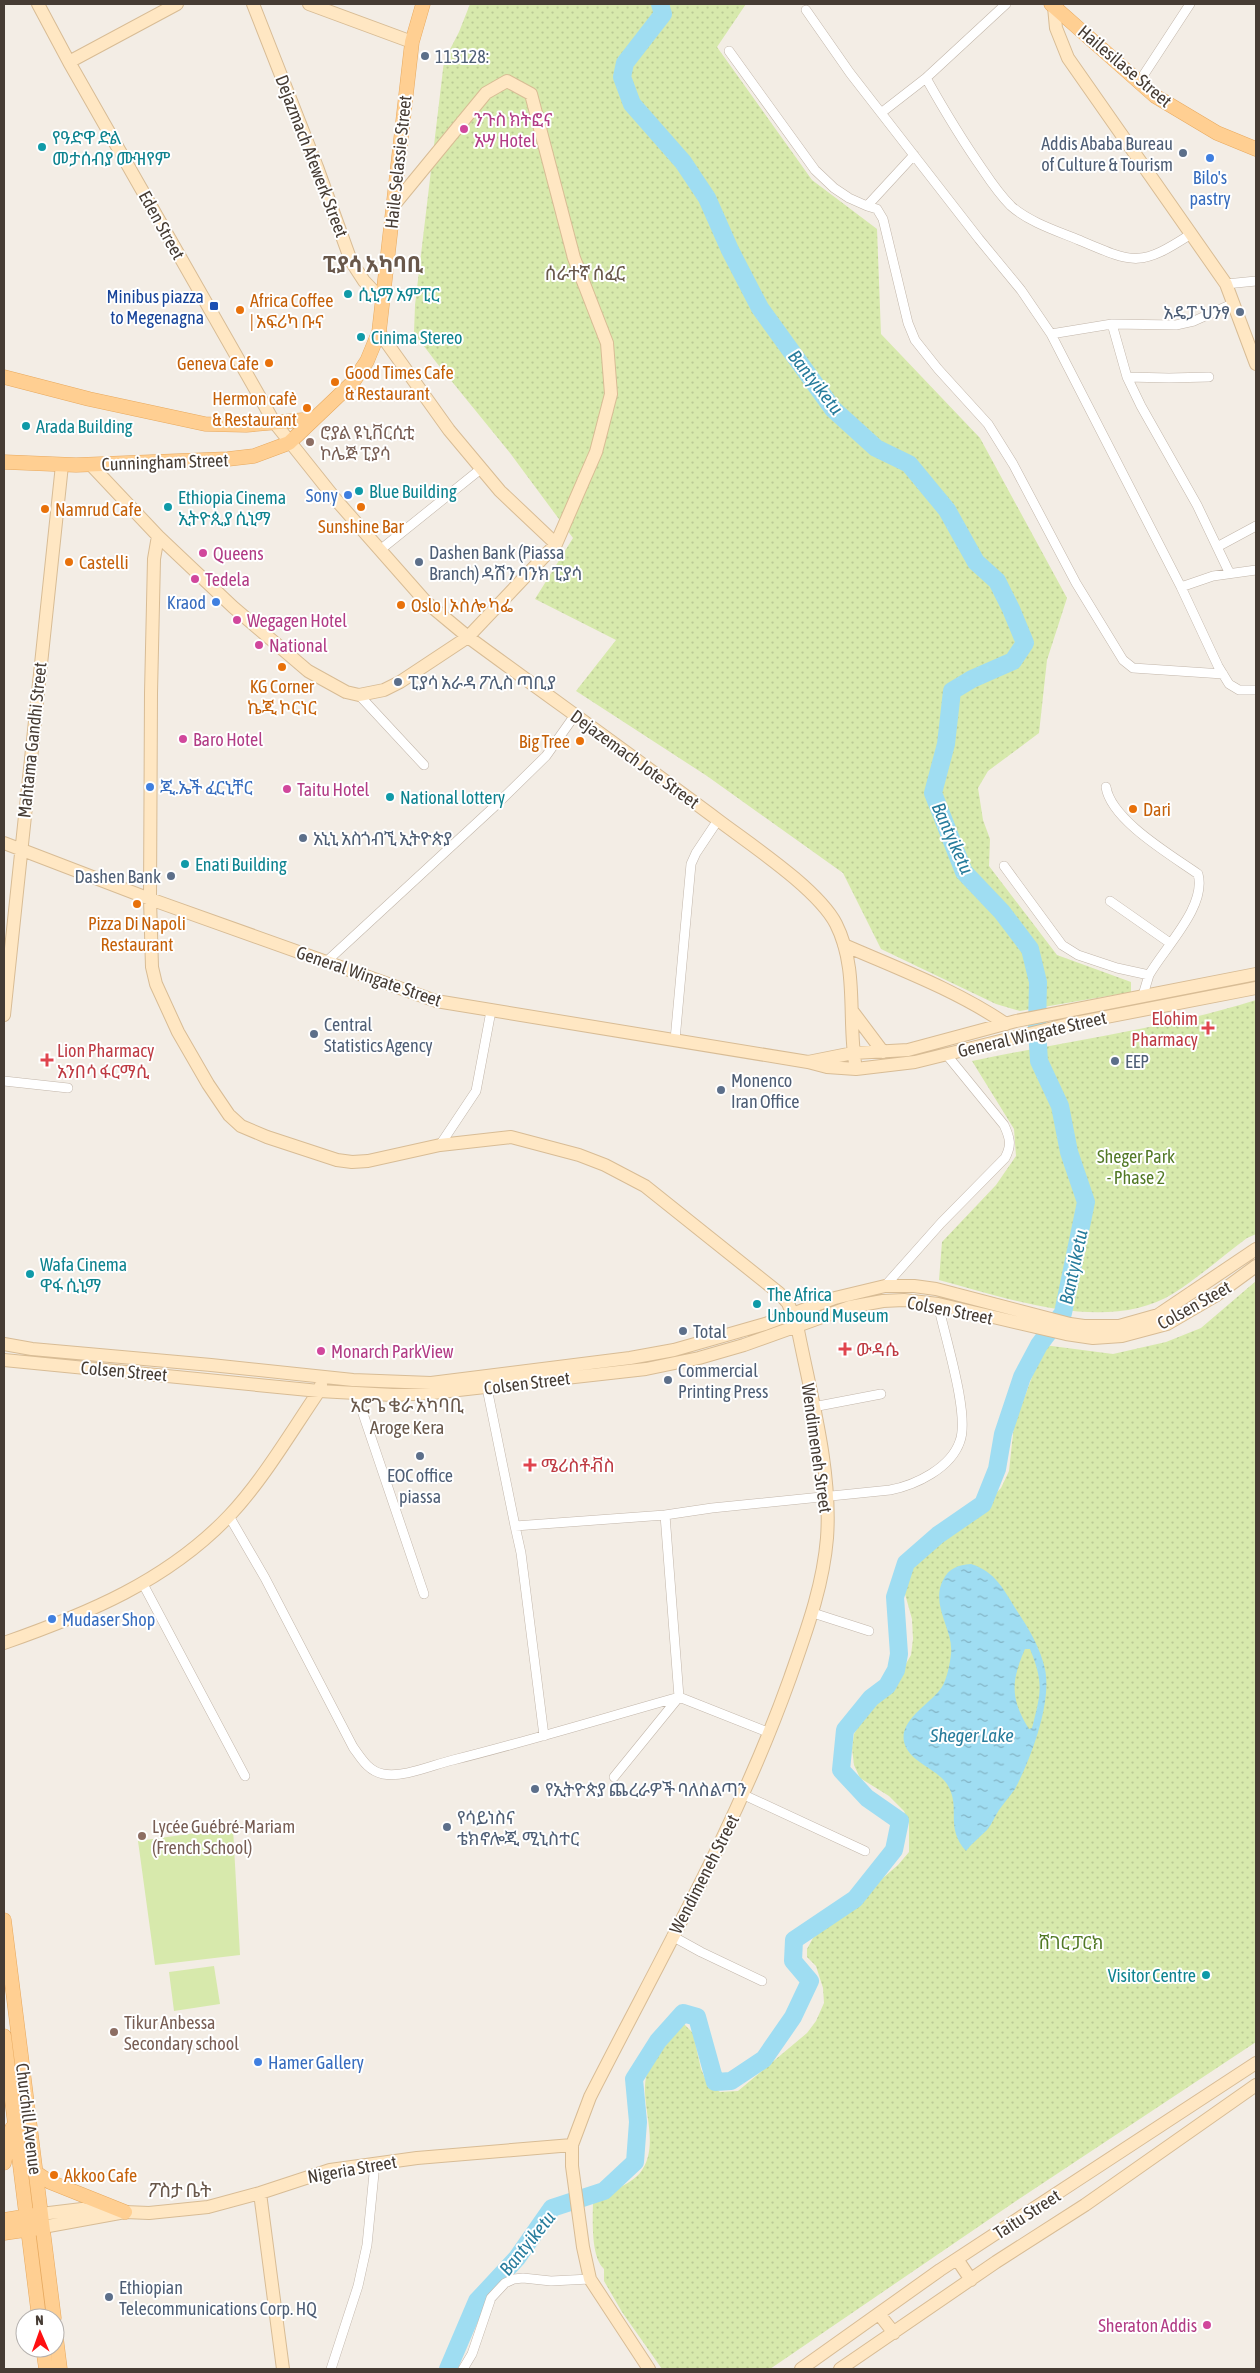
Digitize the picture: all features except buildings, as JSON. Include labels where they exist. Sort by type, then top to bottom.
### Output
[{"type":"main road","name":"Eden Street","points":[[38,4],[69,62],[274,422],[289,444],[310,467]]},
{"type":"main road","points":[[69,62],[177,4]]},
{"type":"main road","name":"Dejazmach Afewerk Street","points":[[253,4],[317,167],[351,261],[364,281],[382,300]]},
{"type":"main road","points":[[309,4],[412,42]]},
{"type":"main road","name":"Haile Selassie Street","points":[[314,419],[353,382],[367,361],[379,332],[412,42],[423,4]]},
{"type":"main road","points":[[1053,5],[1056,28],[1068,58],[1226,284],[1256,364]]},
{"type":"main road","name":"Hailesilase Street","points":[[1053,5],[1156,96],[1217,133],[1256,149]]},
{"type":"main road","points":[[91,465],[158,536],[287,655],[316,675],[346,692],[359,695],[374,693],[400,682],[468,637],[556,544],[596,452],[611,394],[607,342],[574,258],[531,94],[507,81],[486,93],[394,205]]},
{"type":"main road","points":[[379,332],[450,430],[500,491],[556,544]]},
{"type":"main road","points":[[4,377],[99,401],[205,424],[314,419]]},
{"type":"main road","name":"Cunningham Street","points":[[4,462],[91,465],[245,458],[289,444],[314,419]]},
{"type":"main road","name":"Mahtama Gandhi Street","points":[[4,1015],[62,464]]},
{"type":"main road","name":"Dejazemach Jote Street","points":[[310,467],[426,602],[468,637],[718,820],[806,888],[829,911],[844,945],[853,1012],[853,1053],[856,1069]]},
{"type":"main road","points":[[158,536],[154,559],[150,899],[152,966],[156,984],[178,1032],[208,1084],[229,1115],[241,1126],[337,1160],[352,1162],[368,1161],[440,1145],[511,1137],[545,1144],[606,1165],[645,1186],[779,1293],[788,1303],[795,1319]]},
{"type":"main road","name":"General Wingate Street","points":[[4,843],[150,899],[436,1001],[808,1062],[827,1067],[856,1069],[915,1062],[1020,1036],[1064,1019],[1143,995],[1256,974]]},
{"type":"main road","points":[[844,945],[959,995],[1011,1022]]},
{"type":"main road","name":"General Wingate Street","points":[[808,1062],[853,1053],[883,1052],[928,1046],[1011,1022],[1064,1019],[1256,988]]},
{"type":"main road","points":[[853,1012],[883,1052]]},
{"type":"main road","points":[[4,1344],[32,1349],[432,1388],[649,1355],[697,1345],[795,1319],[835,1298],[885,1286],[914,1286],[936,1290],[1011,1308],[1068,1329],[1084,1326],[1119,1326],[1158,1315],[1256,1249]]},
{"type":"main road","name":"Colsen Steet","points":[[1009,1322],[1068,1329],[1093,1338],[1122,1336],[1167,1324],[1215,1296],[1256,1266]]},
{"type":"main road","name":"Colsen Street","points":[[4,1360],[356,1393],[432,1388],[486,1388],[646,1369],[699,1358],[744,1345],[795,1319],[883,1301],[904,1300],[938,1304],[1009,1322]]},
{"type":"main road","name":"Wendimeneh Street","points":[[649,2369],[590,2280],[575,2185],[572,2145],[590,2097],[744,1795],[770,1733],[813,1613],[825,1559],[827,1496],[813,1407],[795,1319]]},
{"type":"main road","points":[[4,1643],[93,1610],[143,1584],[190,1551],[229,1516],[250,1490],[320,1391],[324,1377]]},
{"type":"main road","name":"Churchill Avenue","points":[[4,1920],[53,2308]]},
{"type":"main road","name":"Churchill Avenue","points":[[4,2036],[38,2308]]},
{"type":"main road","name":"Taitu Street","points":[[800,2369],[957,2259],[1256,2063]]},
{"type":"main road","name":"Taitu Street","points":[[840,2369],[1256,2085]]},
{"type":"main road","points":[[4,2163],[14,2118]]},
{"type":"main road","name":"Nigeria Street","points":[[42,2221],[82,2209],[97,2210],[108,2214],[125,2212],[149,2213],[208,2207],[260,2193],[330,2170],[572,2145]]},
{"type":"main road","points":[[35,2172],[50,2182],[125,2212]]},
{"type":"main road","points":[[260,2193],[283,2369]]},
{"type":"main road","points":[[1055,2195],[1068,2215]]},
{"type":"main road","points":[[1031,2212],[1043,2231]]},
{"type":"main road","points":[[4,2220],[28,2223]]},
{"type":"main road","points":[[4,2233],[28,2223],[42,2221]]},
{"type":"main road","points":[[982,2243],[996,2262]]},
{"type":"main road","points":[[957,2259],[971,2280]]},
{"type":"main road","points":[[879,2314],[894,2333]]},
{"type":"main road","points":[[853,2332],[866,2352]]},
{"type":"street","points":[[881,113],[926,78],[1006,4]]},
{"type":"street","points":[[1140,82],[1190,4]]},
{"type":"street","points":[[806,10],[881,113],[1021,290],[1051,334],[1229,684],[1239,690],[1256,690]]},
{"type":"street","points":[[729,51],[815,170],[848,198],[877,210],[883,219],[908,323],[916,340],[993,432],[1013,464],[1076,583],[1124,660],[1133,668],[1224,674]]},
{"type":"street","points":[[926,78],[957,133],[994,185],[1012,206],[1042,225],[1096,248],[1132,260],[1150,258],[1192,234]]},
{"type":"street","points":[[867,206],[914,155]]},
{"type":"street","points":[[1226,284],[1256,281]]},
{"type":"street","points":[[1051,334],[1112,324],[1160,327],[1176,325],[1194,321],[1234,303]]},
{"type":"street","points":[[1112,324],[1127,377],[1141,406],[1197,505],[1229,572]]},
{"type":"street","points":[[1127,377],[1208,377]]},
{"type":"street","points":[[380,550],[482,468]]},
{"type":"street","points":[[1217,547],[1256,526]]},
{"type":"street","points":[[1180,587],[1229,572],[1256,570]]},
{"type":"street","points":[[359,695],[424,765]]},
{"type":"street","points":[[326,962],[495,806],[546,756],[575,716]]},
{"type":"street","points":[[1106,787],[1107,797],[1129,823],[1198,874],[1201,884],[1198,898],[1185,922],[1149,975],[1143,995]]},
{"type":"street","points":[[675,1040],[691,864],[718,820]]},
{"type":"street","points":[[1004,866],[1062,945],[1078,955],[1149,975]]},
{"type":"street","points":[[1110,901],[1170,943]]},
{"type":"street","points":[[440,1145],[476,1091],[491,1011]]},
{"type":"street","points":[[885,1286],[941,1223],[1004,1158],[1010,1148],[1010,1138],[1004,1125],[946,1054]]},
{"type":"street","points":[[4,1081],[68,1088]]},
{"type":"street","points":[[515,1526],[665,1515],[712,1508],[906,1487],[928,1477],[940,1466],[960,1441],[962,1429],[960,1405],[938,1304]]},
{"type":"street","points":[[486,1388],[522,1553],[544,1736]]},
{"type":"street","points":[[356,1393],[424,1594]]},
{"type":"street","points":[[813,1407],[881,1394]]},
{"type":"street","points":[[614,1777],[679,1697],[665,1515]]},
{"type":"street","points":[[229,1516],[265,1578],[335,1715],[353,1746],[369,1768],[381,1774],[399,1773],[544,1736],[679,1697],[770,1733]]},
{"type":"street","points":[[143,1584],[245,1776]]},
{"type":"street","points":[[813,1613],[869,1631]]},
{"type":"street","points":[[744,1795],[865,1851]]},
{"type":"street","points":[[672,1936],[701,1952],[762,1980]]},
{"type":"street","points":[[332,2369],[358,2286],[368,2236],[375,2164]]},
{"type":"street","points":[[463,2369],[472,2354],[491,2298],[505,2283],[523,2278],[551,2281],[590,2280]]},
{"type":"green space","points":[[470,4],[746,4],[717,47],[812,180],[877,229],[881,334],[980,438],[1067,598],[1047,660],[1039,733],[988,771],[978,788],[983,820],[990,839],[989,866],[1057,955],[1131,982],[1131,992],[1020,1011],[996,1004],[881,949],[843,873],[707,776],[576,691],[616,640],[535,599],[573,538],[510,453],[414,333],[415,305],[444,61],[459,32]]},
{"type":"green space","name":"Sheger Park - Phase 2","points":[[1256,1000],[1256,1234],[1247,1238],[1174,1293],[1147,1305],[1119,1311],[1088,1312],[1057,1309],[995,1296],[939,1280],[942,1242],[996,1185],[1016,1156],[1014,1129],[972,1061],[1150,1027]]},
{"type":"green space","name":"ሸገር ፓርክ","points":[[1256,1281],[1256,2042],[1016,2201],[770,2369],[662,2369],[622,2312],[604,2281],[604,2269],[596,2255],[594,2246],[593,2199],[631,2181],[640,2173],[645,2164],[649,2154],[650,2134],[645,2082],[650,2061],[660,2042],[667,2034],[684,2024],[693,2033],[701,2069],[707,2083],[720,2092],[738,2091],[807,2033],[816,2021],[824,2003],[823,1988],[816,1966],[807,1957],[807,1949],[813,1938],[898,1865],[909,1852],[909,1823],[904,1811],[889,1796],[860,1778],[854,1765],[852,1748],[854,1734],[861,1722],[896,1681],[911,1655],[913,1639],[912,1619],[905,1594],[906,1579],[911,1563],[923,1548],[968,1522],[1001,1488],[1009,1471],[1014,1425],[1044,1345],[1113,1354],[1166,1342],[1201,1328]]},
{"type":"green space","points":[[233,1828],[240,1955],[155,1965],[138,1841]]},
{"type":"green space","points":[[214,1966],[220,2004],[174,2011],[169,1972]]},
{"type":"water","name":"Sheger Lake","points":[[971,1564],[980,1567],[999,1583],[1026,1625],[1043,1661],[1046,1698],[1039,1730],[1015,1789],[999,1810],[989,1828],[966,1851],[959,1842],[956,1833],[953,1801],[947,1784],[937,1774],[913,1757],[905,1745],[904,1736],[905,1728],[916,1713],[942,1687],[948,1671],[951,1645],[939,1599],[943,1580],[954,1568]],"holes":[[[1025,1649],[1030,1649],[1040,1688],[1032,1728],[1029,1729],[1018,1708],[1015,1680]]]},
{"type":"waterway","name":"Bantyiketu","points":[[448,2369],[477,2301],[517,2258],[552,2208],[604,2191],[635,2162],[638,2122],[634,2079],[658,2041],[683,2013],[697,2017],[715,2082],[731,2081],[764,2059],[793,2017],[810,1981],[793,1961],[794,1940],[855,1899],[894,1850],[900,1821],[867,1798],[841,1770],[845,1730],[871,1698],[887,1686],[896,1670],[899,1654],[895,1597],[906,1563],[938,1535],[983,1504],[997,1469],[1003,1434],[1022,1377],[1039,1345],[1063,1313],[1086,1202],[1069,1152],[1060,1106],[1039,1061],[1037,1030],[1038,982],[1030,949],[1002,912],[964,872],[933,793],[946,744],[952,691],[972,679],[1013,661],[1025,643],[997,581],[976,562],[947,510],[909,464],[876,448],[833,409],[760,308],[730,250],[707,198],[683,162],[632,104],[622,77],[625,63],[663,14],[660,4]]},
{"type":"place","name":"113128:","points":[[425,56]]},
{"type":"place","name":"ንጉስ ክትፎና አሣ Hotel","points":[[464,129]]},
{"type":"place","name":"የዓድዋ ድል መታሰብያ ሙዝየም","points":[[42,147]]},
{"type":"place","name":"Addis Ababa Bureau of Culture & Tourism","points":[[1183,153]]},
{"type":"place","name":"Bilo's pastry","points":[[1210,158]]},
{"type":"place","name":"ሲኒማ አምፒር","points":[[348,294]]},
{"type":"place","name":"Minibus piazza to Megenagna","points":[[214,306]]},
{"type":"place","name":"Africa Coffee | አፍሪካ ቡና","points":[[240,310]]},
{"type":"place","name":"አዴፓ ህንፃ","points":[[1240,312]]},
{"type":"place","name":"Cinima Stereo","points":[[361,337]]},
{"type":"place","name":"Geneva Cafe","points":[[269,363]]},
{"type":"place","name":"Good Times Cafe & Restaurant","points":[[335,382]]},
{"type":"place","name":"Hermon cafè & Restaurant","points":[[307,408]]},
{"type":"place","name":"Arada Building","points":[[26,426]]},
{"type":"place","name":"ሮያል ዩኒቨርሲቲ ኮሌጅ ፒያሳ","points":[[310,442]]},
{"type":"place","name":"Blue Building","points":[[359,491]]},
{"type":"place","name":"Sony","points":[[348,495]]},
{"type":"place","name":"Ethiopia Cinema ኢትዮጲያ ሲኒማ","points":[[168,507]]},
{"type":"place","name":"Sunshine Bar","points":[[361,507]]},
{"type":"place","name":"Namrud Cafe","points":[[45,509]]},
{"type":"place","name":"Queens","points":[[203,553]]},
{"type":"place","name":"Castelli","points":[[69,562]]},
{"type":"place","name":"Dashen Bank (Piassa Branch) ዳሽን ባንክ ፒያሳ","points":[[419,562]]},
{"type":"place","name":"Tedela","points":[[195,579]]},
{"type":"place","name":"Kraod","points":[[216,602]]},
{"type":"place","name":"Oslo | ኦስሎ ካፌ","points":[[401,605]]},
{"type":"place","name":"Wegagen Hotel","points":[[237,620]]},
{"type":"place","name":"National","points":[[259,645]]},
{"type":"place","name":"KG Corner ኬጂ ኮርነር","points":[[282,667]]},
{"type":"place","name":"ፒያሳ አራዳ ፖሊስ ጣቢያ","points":[[398,682]]},
{"type":"place","name":"Baro Hotel","points":[[183,739]]},
{"type":"place","name":"Big Tree","points":[[580,741]]},
{"type":"place","name":"ጂ.ኤች ፈርኒቸር","points":[[150,787]]},
{"type":"place","name":"Taitu Hotel","points":[[287,789]]},
{"type":"place","name":"National lottery","points":[[390,797]]},
{"type":"place","name":"Dari","points":[[1133,809]]},
{"type":"place","name":"አኒኒ አስጎብኚ ኢትዮጵያ","points":[[303,838]]},
{"type":"place","name":"Enati Building","points":[[185,864]]},
{"type":"place","name":"Dashen Bank","points":[[171,876]]},
{"type":"place","name":"Pizza Di Napoli Restaurant","points":[[137,904]]},
{"type":"place","name":"Elohim Pharmacy","points":[[1208,1028]]},
{"type":"place","name":"Central Statistics Agency","points":[[314,1034]]},
{"type":"place","name":"Lion Pharmacy አንበሳ ፋርማሲ","points":[[47,1060]]},
{"type":"place","name":"EEP","points":[[1115,1061]]},
{"type":"place","name":"Monenco Iran Office","points":[[721,1090]]},
{"type":"place","name":"Wafa Cinema ዋፋ ሲኒማ","points":[[30,1274]]},
{"type":"place","name":"The Africa Unbound Museum","points":[[757,1304]]},
{"type":"place","name":"Total","points":[[683,1331]]},
{"type":"place","name":"ውዳሴ","points":[[845,1349]]},
{"type":"place","name":"Monarch ParkView","points":[[321,1351]]},
{"type":"place","name":"Commercial Printing Press","points":[[668,1380]]},
{"type":"place","name":"EOC office piassa","points":[[420,1456]]},
{"type":"place","name":"ሜሪስቶቭስ","points":[[530,1465]]},
{"type":"place","name":"Mudaser Shop","points":[[52,1619]]},
{"type":"place","name":"የኢትዮጵያ ጨረራዎች ባለስልጣን","points":[[535,1789]]},
{"type":"place","name":"የሳይነስና ቴክኖሎጂ ሚኒስተር","points":[[447,1827]]},
{"type":"place","name":"Lycée Guébré-Mariam (French School)","points":[[142,1836]]},
{"type":"place","name":"Visitor Centre","points":[[1206,1975]]},
{"type":"place","name":"Tikur Anbessa Secondary school","points":[[114,2032]]},
{"type":"place","name":"Hamer Gallery","points":[[258,2062]]},
{"type":"place","name":"Akkoo Cafe","points":[[54,2175]]},
{"type":"place","name":"Ethiopian Telecommunications Corp. HQ","points":[[109,2297]]},
{"type":"place","name":"Sheraton Addis","points":[[1207,2325]]},
{"type":"district","name":"ፒያሳ አካባቢ","points":[[373,264]]},
{"type":"district","name":"ሰራተኛ ሰፈር","points":[[585,273]]},
{"type":"district","name":"አሮጌ ቄራ አካባቢ Aroge Kera","points":[[407,1416]]},
{"type":"district","name":"ፖስታ ቤት","points":[[180,2190]]}]
